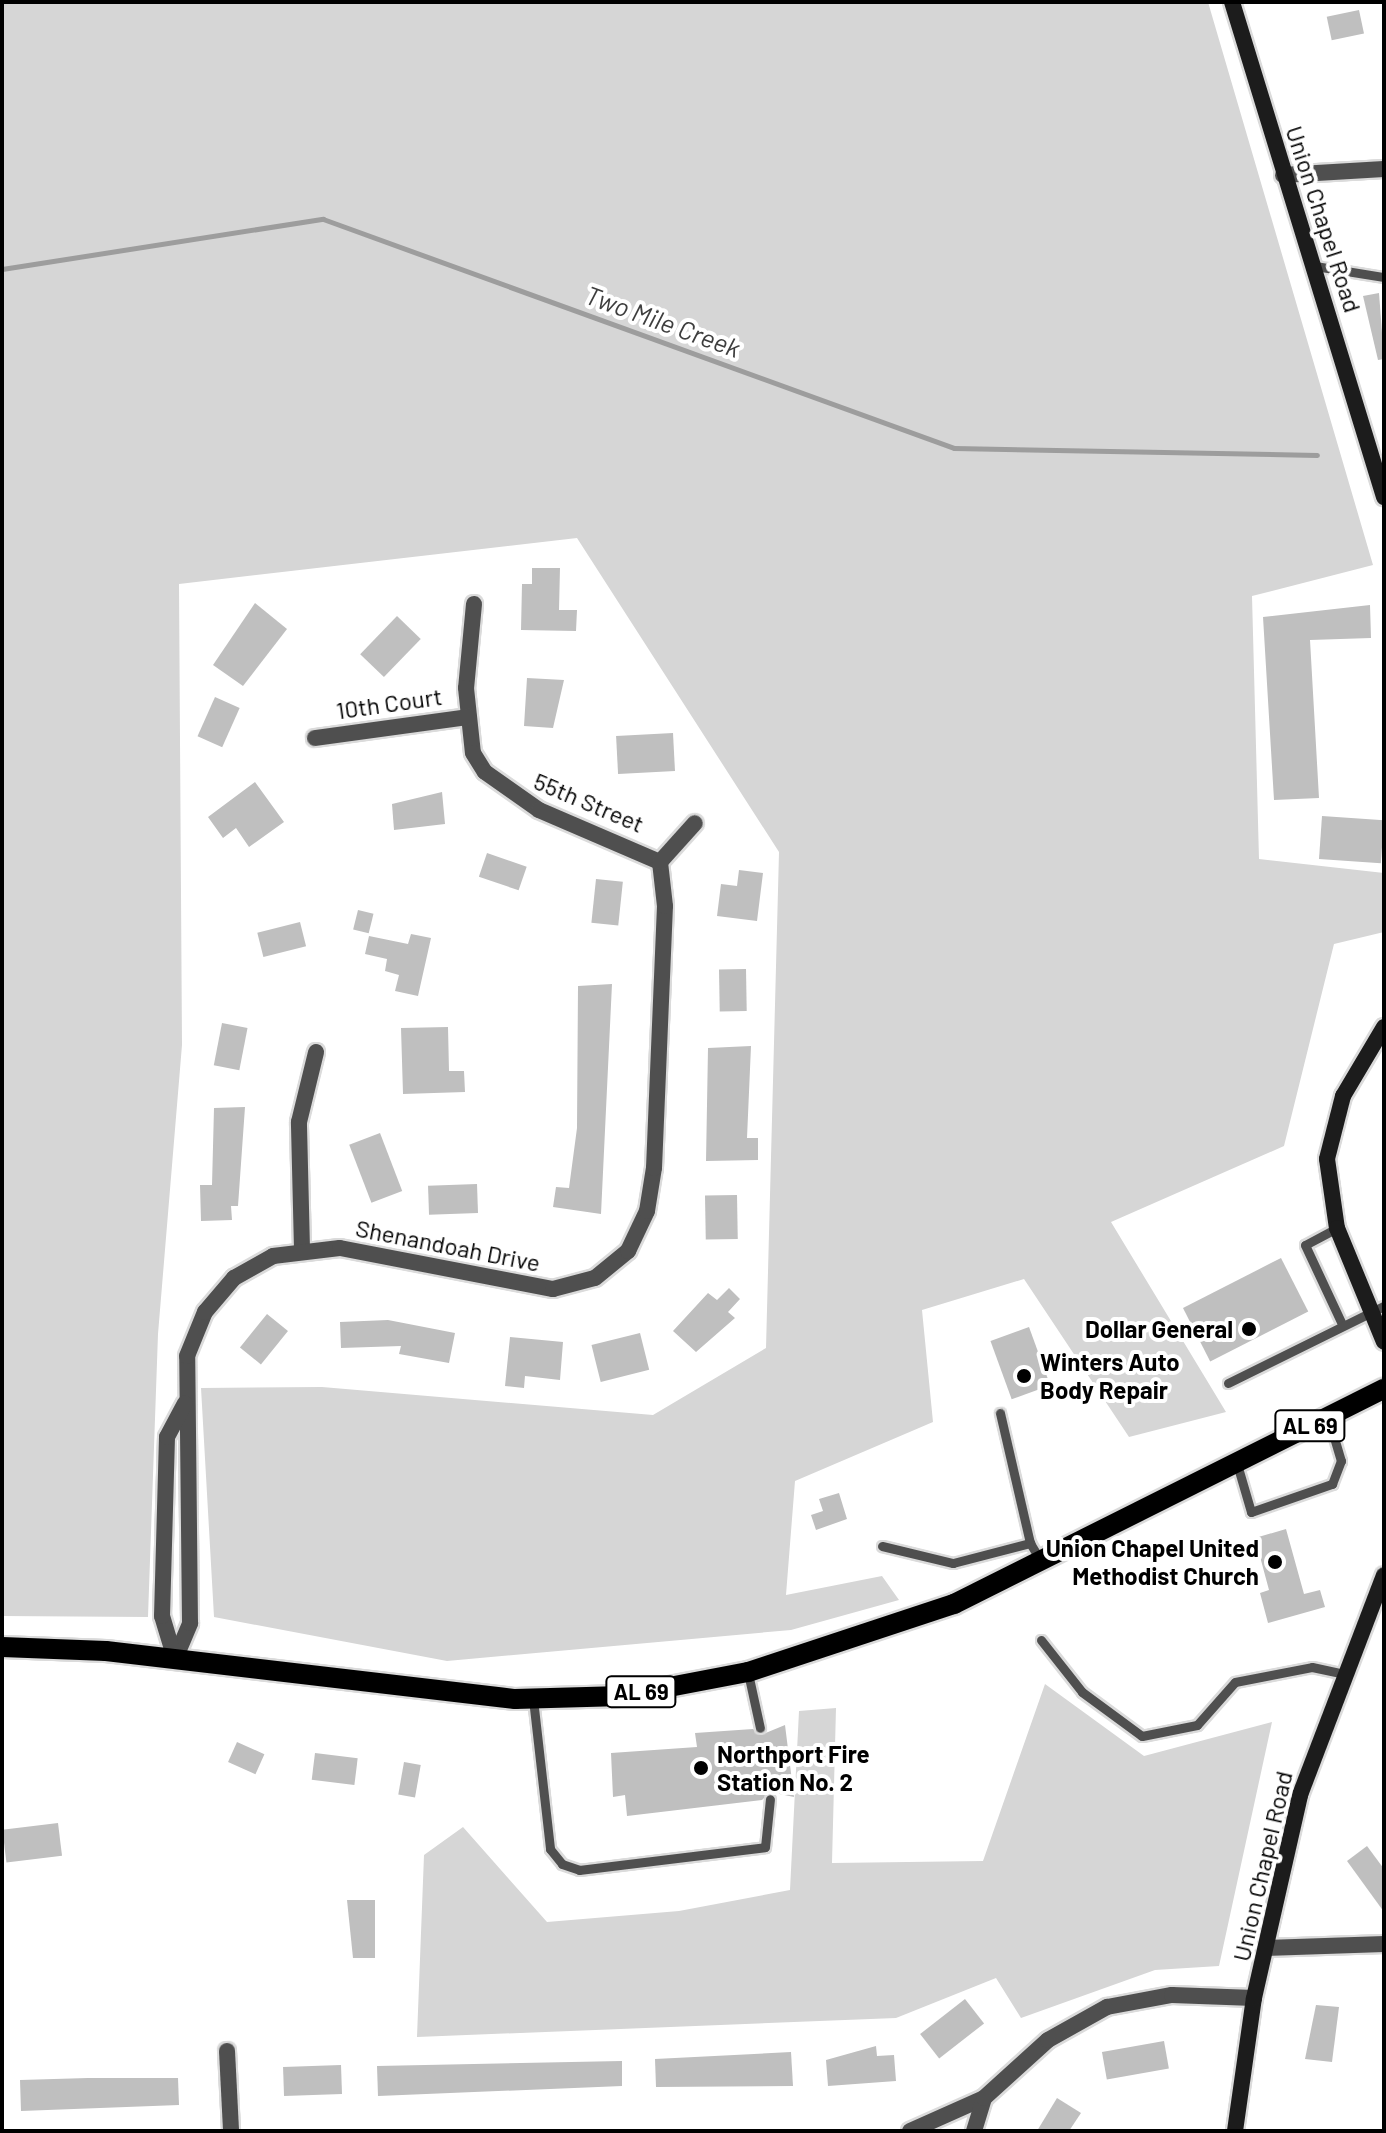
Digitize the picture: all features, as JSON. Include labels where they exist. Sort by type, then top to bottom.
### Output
[{"type":"main road","name":"AL 69","points":[[2,1647],[175,1659],[533,1699],[622,1696],[748,1672],[866,1637],[1043,1564],[1384,1389]]},
{"type":"street","name":"Union Chapel Road","points":[[1238,4],[1283,175],[1315,266],[1384,497]]},
{"type":"street","points":[[1283,175],[1384,169]]},
{"type":"street","name":"55th Street","points":[[474,604],[469,717],[473,753],[501,787],[660,862]]},
{"type":"street","name":"10th Court","points":[[315,738],[469,717]]},
{"type":"street","points":[[660,862],[695,823]]},
{"type":"street","name":"Shenandoah Drive","points":[[175,1659],[162,1616],[167,1452],[185,1403],[193,1333],[218,1293],[253,1265],[302,1249],[362,1251],[553,1289],[595,1278],[628,1251],[647,1211],[654,1168],[665,906],[660,862]]},
{"type":"street","points":[[1384,1027],[1331,1131],[1329,1186],[1337,1228],[1376,1309],[1384,1342]]},
{"type":"street","points":[[302,1249],[299,1122],[316,1052]]},
{"type":"street","name":"Shenandoah Drive","points":[[175,1659],[190,1623],[193,1443],[185,1403]]},
{"type":"street","name":"Union Chapel Road","points":[[1235,2131],[1254,1998],[1300,1795],[1384,1575]]},
{"type":"street","points":[[1266,1948],[1384,1944]]},
{"type":"street","points":[[910,2131],[984,2098],[1048,2040],[1107,2007],[1172,1995],[1254,1998]]},
{"type":"street","points":[[227,2051],[231,2131]]},
{"type":"street","points":[[974,2131],[984,2098]]},
{"type":"lane","points":[[1315,266],[1384,277]]},
{"type":"lane","points":[[1337,1228],[1305,1245],[1342,1324]]},
{"type":"lane","points":[[1228,1383],[1376,1309]]},
{"type":"lane","points":[[1000,1413],[1030,1543],[1043,1564]]},
{"type":"lane","points":[[1237,1464],[1251,1512],[1332,1484],[1341,1461],[1328,1417]]},
{"type":"lane","points":[[882,1546],[953,1563],[1030,1543]]},
{"type":"lane","points":[[1041,1640],[1082,1692],[1142,1736],[1197,1725],[1235,1682],[1312,1667],[1345,1674]]},
{"type":"lane","points":[[748,1672],[760,1728]]},
{"type":"lane","points":[[533,1699],[550,1849],[562,1864],[579,1870],[756,1850],[770,1834],[770,1799]]},
{"type":"shaded area","points":[[2,2],[1208,2],[1373,565],[1252,596],[1259,859],[1384,873],[1384,932],[1334,944],[1284,1146],[1111,1222],[1226,1412],[1129,1437],[1024,1279],[922,1310],[933,1422],[795,1481],[786,1595],[882,1576],[899,1600],[791,1630],[447,1661],[214,1617],[201,1388],[322,1387],[653,1415],[766,1348],[779,852],[577,538],[179,584],[182,1045],[158,1334],[148,1617],[2,1616]]},
{"type":"shaded area","points":[[1045,1684],[1144,1756],[1272,1722],[1219,1966],[1155,1970],[1021,2018],[996,1978],[896,2018],[417,2037],[424,1855],[463,1827],[547,1922],[679,1911],[790,1890],[799,1711],[836,1708],[832,1863],[983,1861]]},
{"type":"building","points":[[1359,10],[1364,33],[1332,40],[1327,17]]},
{"type":"building","points":[[1379,293],[1384,359],[1378,360],[1363,296]]},
{"type":"building","points":[[532,568],[560,568],[559,610],[577,610],[576,631],[521,630],[522,584],[532,584]]},
{"type":"building","points":[[255,603],[287,629],[243,686],[213,665]]},
{"type":"building","points":[[1370,605],[1371,638],[1310,640],[1319,798],[1274,800],[1263,617]]},
{"type":"building","points":[[397,616],[421,639],[384,677],[360,654]]},
{"type":"building","points":[[527,678],[564,680],[553,728],[524,726]]},
{"type":"building","points":[[215,697],[240,708],[222,747],[198,736]]},
{"type":"building","points":[[673,733],[675,771],[618,774],[616,736]]},
{"type":"building","points":[[255,782],[284,822],[249,847],[236,828],[223,838],[208,817]]},
{"type":"building","points":[[442,792],[445,824],[394,830],[392,804]]},
{"type":"building","points":[[1322,816],[1384,820],[1381,863],[1319,859]]},
{"type":"building","points":[[487,853],[527,867],[519,890],[479,877]]},
{"type":"building","points":[[739,870],[763,873],[757,921],[717,916],[721,884],[737,886]]},
{"type":"building","points":[[596,879],[623,882],[618,926],[591,923]]},
{"type":"building","points":[[358,910],[374,914],[369,933],[353,929]]},
{"type":"building","points":[[300,922],[306,946],[263,957],[257,933]]},
{"type":"building","points":[[411,934],[431,938],[418,996],[395,991],[399,975],[385,971],[387,959],[365,954],[369,936],[408,944]]},
{"type":"building","points":[[719,969],[746,969],[747,1011],[720,1011]]},
{"type":"building","points":[[612,984],[601,1214],[553,1207],[556,1187],[569,1188],[577,1128],[578,986]]},
{"type":"building","points":[[222,1023],[248,1028],[239,1070],[214,1065]]},
{"type":"building","points":[[448,1027],[449,1071],[464,1071],[465,1092],[403,1094],[401,1028]]},
{"type":"building","points":[[751,1046],[747,1138],[758,1138],[758,1160],[706,1161],[708,1048]]},
{"type":"building","points":[[245,1107],[238,1206],[231,1206],[232,1220],[201,1221],[200,1185],[212,1185],[214,1108]]},
{"type":"building","points":[[380,1133],[402,1191],[371,1203],[349,1145]]},
{"type":"building","points":[[477,1184],[478,1213],[429,1215],[428,1186]]},
{"type":"building","points":[[737,1195],[738,1239],[706,1240],[705,1196]]},
{"type":"building","points":[[1281,1258],[1308,1311],[1210,1361],[1183,1308]]},
{"type":"building","points":[[729,1288],[740,1299],[728,1312],[735,1318],[696,1352],[673,1331],[708,1293],[717,1300]]},
{"type":"building","points":[[267,1314],[288,1331],[261,1364],[240,1347]]},
{"type":"building","points":[[388,1320],[455,1333],[449,1363],[399,1354],[401,1346],[341,1348],[340,1322]]},
{"type":"building","points":[[1029,1327],[1050,1385],[1012,1399],[990,1341]]},
{"type":"building","points":[[640,1333],[649,1370],[601,1382],[591,1345]]},
{"type":"building","points":[[510,1337],[563,1342],[560,1380],[525,1376],[524,1388],[505,1386]]},
{"type":"building","points":[[839,1493],[847,1519],[816,1530],[811,1515],[823,1511],[819,1499]]},
{"type":"building","points":[[1286,1529],[1304,1594],[1320,1590],[1325,1607],[1268,1623],[1260,1593],[1269,1590],[1255,1538]]},
{"type":"building","name":"Northport Fire Station No. 2","points":[[785,1725],[794,1797],[770,1792],[762,1800],[627,1816],[625,1795],[613,1797],[611,1753],[697,1747],[695,1733],[753,1729],[761,1735]]},
{"type":"building","points":[[237,1742],[264,1754],[255,1774],[228,1762]]},
{"type":"building","points":[[315,1753],[358,1758],[354,1785],[312,1780]]},
{"type":"building","points":[[404,1762],[421,1765],[415,1797],[398,1794]]},
{"type":"building","points":[[58,1823],[62,1856],[6,1863],[2,1830]]},
{"type":"building","points":[[1367,1846],[1384,1869],[1384,1912],[1347,1861]]},
{"type":"building","points":[[347,1900],[375,1900],[375,1958],[353,1958]]},
{"type":"building","points":[[965,1999],[984,2023],[939,2059],[920,2034]]},
{"type":"building","points":[[1316,2005],[1339,2007],[1332,2062],[1305,2059]]},
{"type":"building","points":[[1164,2041],[1169,2069],[1107,2080],[1102,2052]]},
{"type":"building","points":[[876,2046],[877,2056],[894,2055],[896,2081],[828,2086],[826,2060]]},
{"type":"building","points":[[791,2052],[793,2086],[656,2087],[655,2059]]},
{"type":"building","points":[[622,2061],[622,2086],[378,2096],[377,2066]]},
{"type":"building","points":[[341,2065],[342,2094],[284,2096],[283,2067]]},
{"type":"building","points":[[178,2078],[179,2105],[21,2111],[20,2080]]},
{"type":"building","points":[[1057,2098],[1081,2113],[1069,2131],[1037,2131]]},
{"type":"waterway","name":"Two Mile Creek","points":[[2,269],[323,219],[954,448],[1317,455]]},
{"type":"place","name":"Dollar General","points":[[1249,1329]]},
{"type":"place","name":"Winters Auto Body Repair","points":[[1024,1376]]},
{"type":"place","name":"Union Chapel United Methodist Church","points":[[1275,1562]]},
{"type":"place","name":"Northport Fire Station No. 2","points":[[701,1768]]}]
